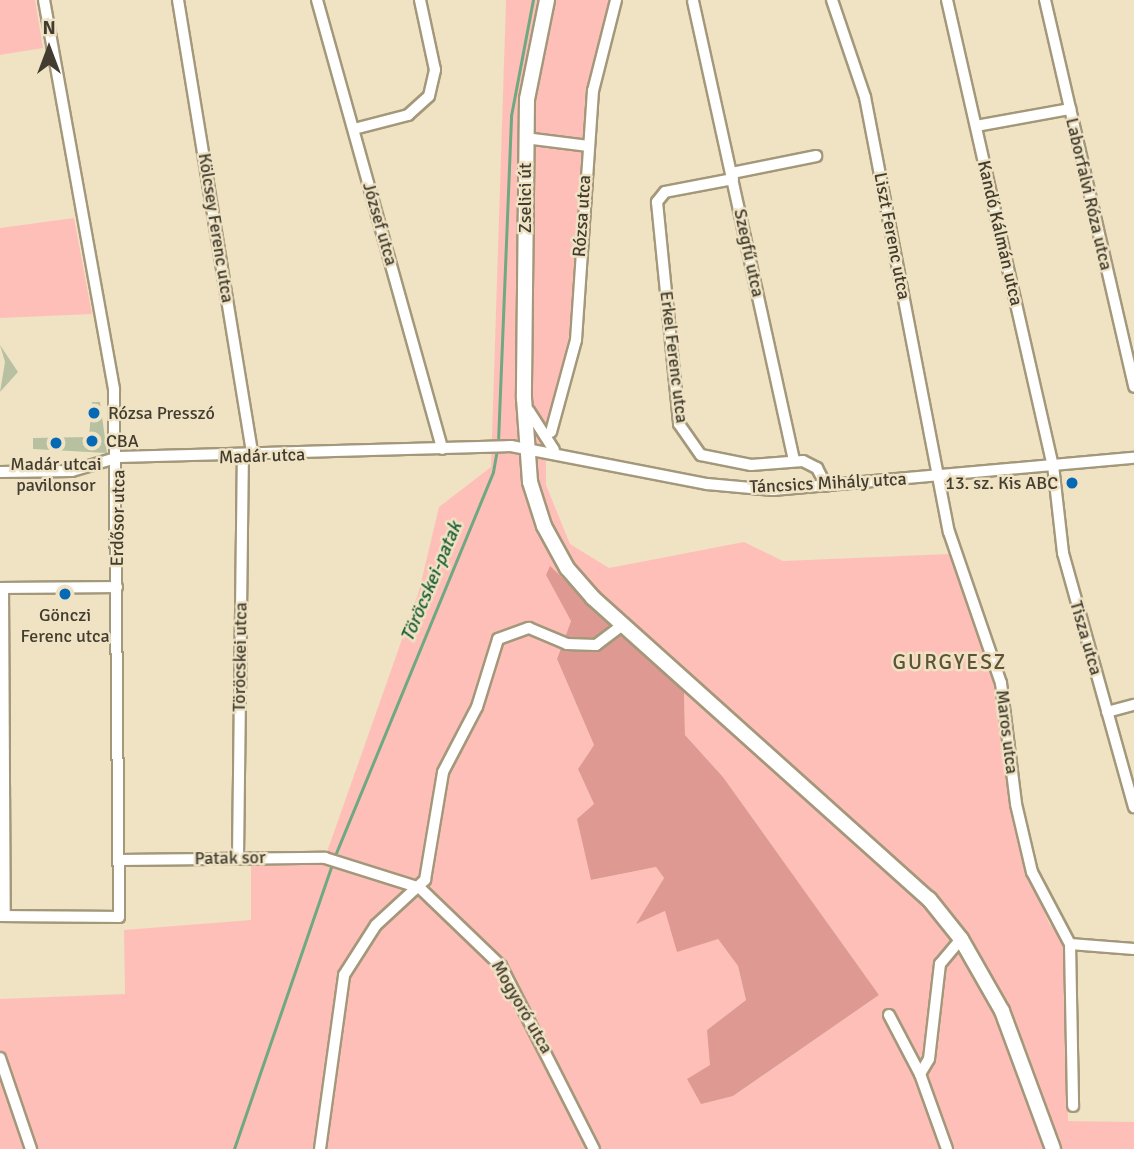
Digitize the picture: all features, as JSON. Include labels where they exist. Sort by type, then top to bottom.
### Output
[{"type":"main road","name":"Zselici út","points":[[547,0],[531,64],[525,138],[524,398],[518,447],[550,539],[566,568],[623,625],[897,864],[961,939],[1002,1011],[1053,1149]]},
{"type":"street","name":"Erdősor utca","points":[[2,916],[119,916],[119,457],[114,389],[44,0]]},
{"type":"street","name":"Kölcsey Ferenc utca","points":[[178,0],[248,457]]},
{"type":"street","name":"József utca","points":[[317,0],[442,449]]},
{"type":"street","points":[[354,129],[408,115],[429,96],[435,70],[420,0]]},
{"type":"street","name":"Rózsa utca","points":[[551,432],[576,340],[588,146],[598,60],[616,0]]},
{"type":"street","name":"Liszt Ferenc utca","points":[[832,0],[865,97],[939,476]]},
{"type":"street","name":"Kandó Kálmán utca","points":[[947,0],[1053,465]]},
{"type":"street","name":"Laborfalvi Róza utca","points":[[1045,0],[1134,387]]},
{"type":"street","name":"Szegfű utca","points":[[693,1],[794,460]]},
{"type":"street","points":[[976,126],[1070,109]]},
{"type":"street","points":[[525,138],[588,146]]},
{"type":"street","points":[[732,176],[816,156]]},
{"type":"street","name":"Erkel Ferenc utca","points":[[732,176],[665,192],[657,202],[683,432],[701,455],[723,463],[794,460]]},
{"type":"street","points":[[524,398],[555,451]]},
{"type":"street","name":"Madár utca","points":[[0,472],[72,471],[119,457],[248,457],[487,446],[518,447]]},
{"type":"street","name":"Táncsics Mihály utca","points":[[518,447],[555,451],[707,484],[827,486],[1134,458]]},
{"type":"street","name":"Töröcskei utca","points":[[238,857],[248,457]]},
{"type":"street","points":[[794,460],[817,468],[827,486]]},
{"type":"street","name":"Tisza utca","points":[[1053,465],[1063,553],[1134,807]]},
{"type":"street","name":"Maros utca","points":[[939,476],[949,532],[1001,683],[1016,804],[1032,872],[1070,944],[1073,1106]]},
{"type":"street","points":[[2,916],[2,588],[117,587]]},
{"type":"street","points":[[320,1149],[344,975],[376,925],[420,887],[443,772],[477,707],[498,639],[529,628],[567,644],[596,645],[623,625]]},
{"type":"street","points":[[1107,712],[1134,705]]},
{"type":"street","name":"Patak sor","points":[[119,860],[325,858],[420,887]]},
{"type":"street","name":"Mogyoró utca","points":[[420,887],[501,965],[594,1149]]},
{"type":"street","points":[[920,1074],[929,1059],[940,964],[961,939]]},
{"type":"street","points":[[1070,944],[1134,948]]},
{"type":"street","points":[[889,1015],[920,1074],[947,1149]]},
{"type":"street","points":[[0,1058],[31,1149]]},
{"type":"shaded area","points":[[0,0],[35,0],[43,48],[0,55]]},
{"type":"shaded area","points":[[506,0],[620,0],[600,60],[569,336],[546,429],[546,485],[570,544],[609,568],[744,542],[783,561],[949,554],[988,654],[1029,875],[1049,923],[1067,946],[1068,1121],[1134,1122],[1134,1149],[0,1149],[0,999],[125,994],[124,930],[251,920],[251,851],[327,852],[419,591],[439,507],[491,467]],"holes":[[[571,621],[684,692],[685,735],[723,777],[879,995],[733,1096],[707,1030],[746,1000],[738,966],[718,939],[665,911],[637,923],[664,878],[656,867],[592,880],[594,804],[578,769],[594,745],[557,659]]]},
{"type":"shaded area","points":[[74,218],[92,314],[0,318],[0,228]]},
{"type":"shaded area","points":[[550,566],[684,692],[685,735],[723,777],[879,995],[733,1096],[701,1104],[687,1079],[710,1065],[707,1030],[746,1000],[738,966],[718,939],[677,952],[665,911],[636,924],[664,878],[656,867],[591,880],[577,819],[594,804],[578,769],[594,745],[557,659],[571,621],[546,575]]},
{"type":"building","points":[[0,345],[18,372],[0,392],[5,362]]},
{"type":"building","points":[[92,402],[100,402],[107,453],[33,449],[33,438],[89,437]]},
{"type":"waterway","name":"Töröcskei-patak","points":[[498,442],[511,116],[533,0]]},
{"type":"waterway","name":"Töröcskei-patak","points":[[334,858],[493,472],[497,449]]},
{"type":"waterway","name":"Töröcskei-patak","points":[[234,1149],[332,864]]},
{"type":"place","name":"Rózsa Presszó","points":[[94,413]]},
{"type":"place","name":"CBA","points":[[92,441]]},
{"type":"place","name":"Madár utcai pavilonsor","points":[[56,443]]},
{"type":"place","name":"13. sz. Kis ABC","points":[[1072,483]]},
{"type":"place","name":"Gönczi Ferenc utca","points":[[65,594]]},
{"type":"district","name":"GURGYESZ","points":[[950,662]]}]
